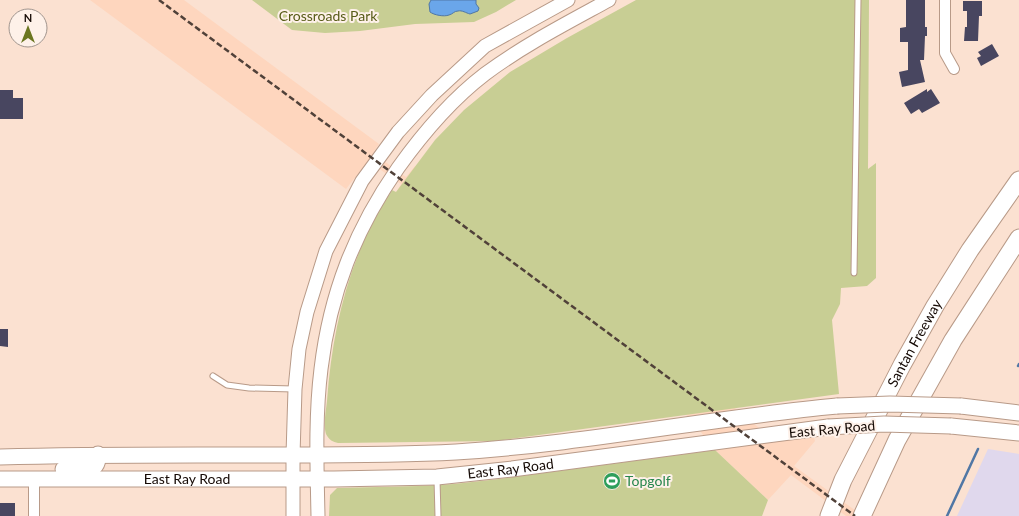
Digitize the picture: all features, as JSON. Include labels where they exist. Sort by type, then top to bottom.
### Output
[{"type":"highway","name":"Santan Freeway","points":[[829,516],[843,480],[902,365],[935,306],[970,250],[1019,180]]},
{"type":"highway","points":[[862,516],[897,440],[953,340],[1019,238]]},
{"type":"main road","points":[[293,516],[295,389],[299,349],[307,312],[326,251],[362,181],[398,132],[432,95],[485,46],[568,0]]},
{"type":"main road","points":[[318,516],[318,415],[324,347],[331,313],[341,277],[362,226],[383,190],[429,127],[481,78],[548,33],[609,0]]},
{"type":"main road","name":"East Ray Road","points":[[0,457],[98,454],[317,455],[454,452],[534,446],[791,410],[837,406],[890,404],[961,406],[1019,413]]},
{"type":"main road","name":"East Ray Road","points":[[0,479],[437,477],[512,469],[828,427],[884,424],[951,426],[1019,433]]},
{"type":"main road","points":[[34,479],[54,469],[93,468],[97,462],[98,454]]},
{"type":"street","points":[[945,0],[945,53],[954,69]]},
{"type":"street","points":[[34,479],[34,516]]},
{"type":"lane","points":[[854,273],[858,0]]},
{"type":"lane","points":[[213,376],[227,385],[249,388],[295,389]]},
{"type":"lane","points":[[437,477],[438,516]]},
{"type":"shaded area","points":[[90,0],[184,0],[379,144],[373,153],[406,177],[415,166],[736,409],[775,441],[814,437],[815,441],[794,466],[863,516],[846,516],[791,475],[768,500],[715,450],[689,417],[396,193],[401,184],[368,161],[346,189]]},
{"type":"shaded area","points":[[988,449],[1019,454],[1019,516],[957,516]]},
{"type":"green space","name":"Crossroads Park","points":[[252,0],[516,0],[496,12],[474,22],[415,24],[360,31],[325,33],[292,30]]},
{"type":"green space","points":[[636,0],[869,0],[868,169],[876,163],[876,278],[867,286],[841,288],[840,304],[832,320],[839,394],[496,441],[338,443],[328,438],[326,434],[325,418],[331,359],[344,298],[365,238],[392,190],[396,192],[435,140],[464,110],[510,72],[567,38]]},
{"type":"green space","name":"Topgolf","points":[[715,450],[768,500],[762,516],[329,516],[330,495],[337,488],[454,484]]},
{"type":"water","points":[[431,0],[476,0],[476,4],[479,8],[478,11],[470,14],[462,11],[455,11],[447,16],[439,15],[430,12],[429,4]]},
{"type":"building","points":[[906,0],[925,0],[925,27],[927,27],[927,36],[925,36],[924,60],[920,60],[925,82],[902,87],[899,72],[908,70],[908,42],[900,42],[900,28],[906,27]]},
{"type":"building","points":[[963,1],[982,1],[982,16],[979,16],[978,41],[964,41],[965,27],[967,27],[967,11],[963,11]]},
{"type":"building","points":[[992,44],[999,56],[981,66],[977,58],[981,56],[978,52]]},
{"type":"building","points":[[927,89],[927,92],[931,89],[940,103],[922,113],[919,109],[911,114],[904,103]]},
{"type":"building","points":[[0,90],[13,90],[13,98],[23,98],[23,119],[0,119]]},
{"type":"building","points":[[0,329],[8,329],[8,347],[0,346]]},
{"type":"building","points":[[0,503],[15,503],[15,516],[0,516]]},
{"type":"waterway","points":[[947,516],[978,449]]},
{"type":"railway","points":[[159,0],[855,516]]},
{"type":"place","name":"Topgolf","points":[[612,481]]}]
